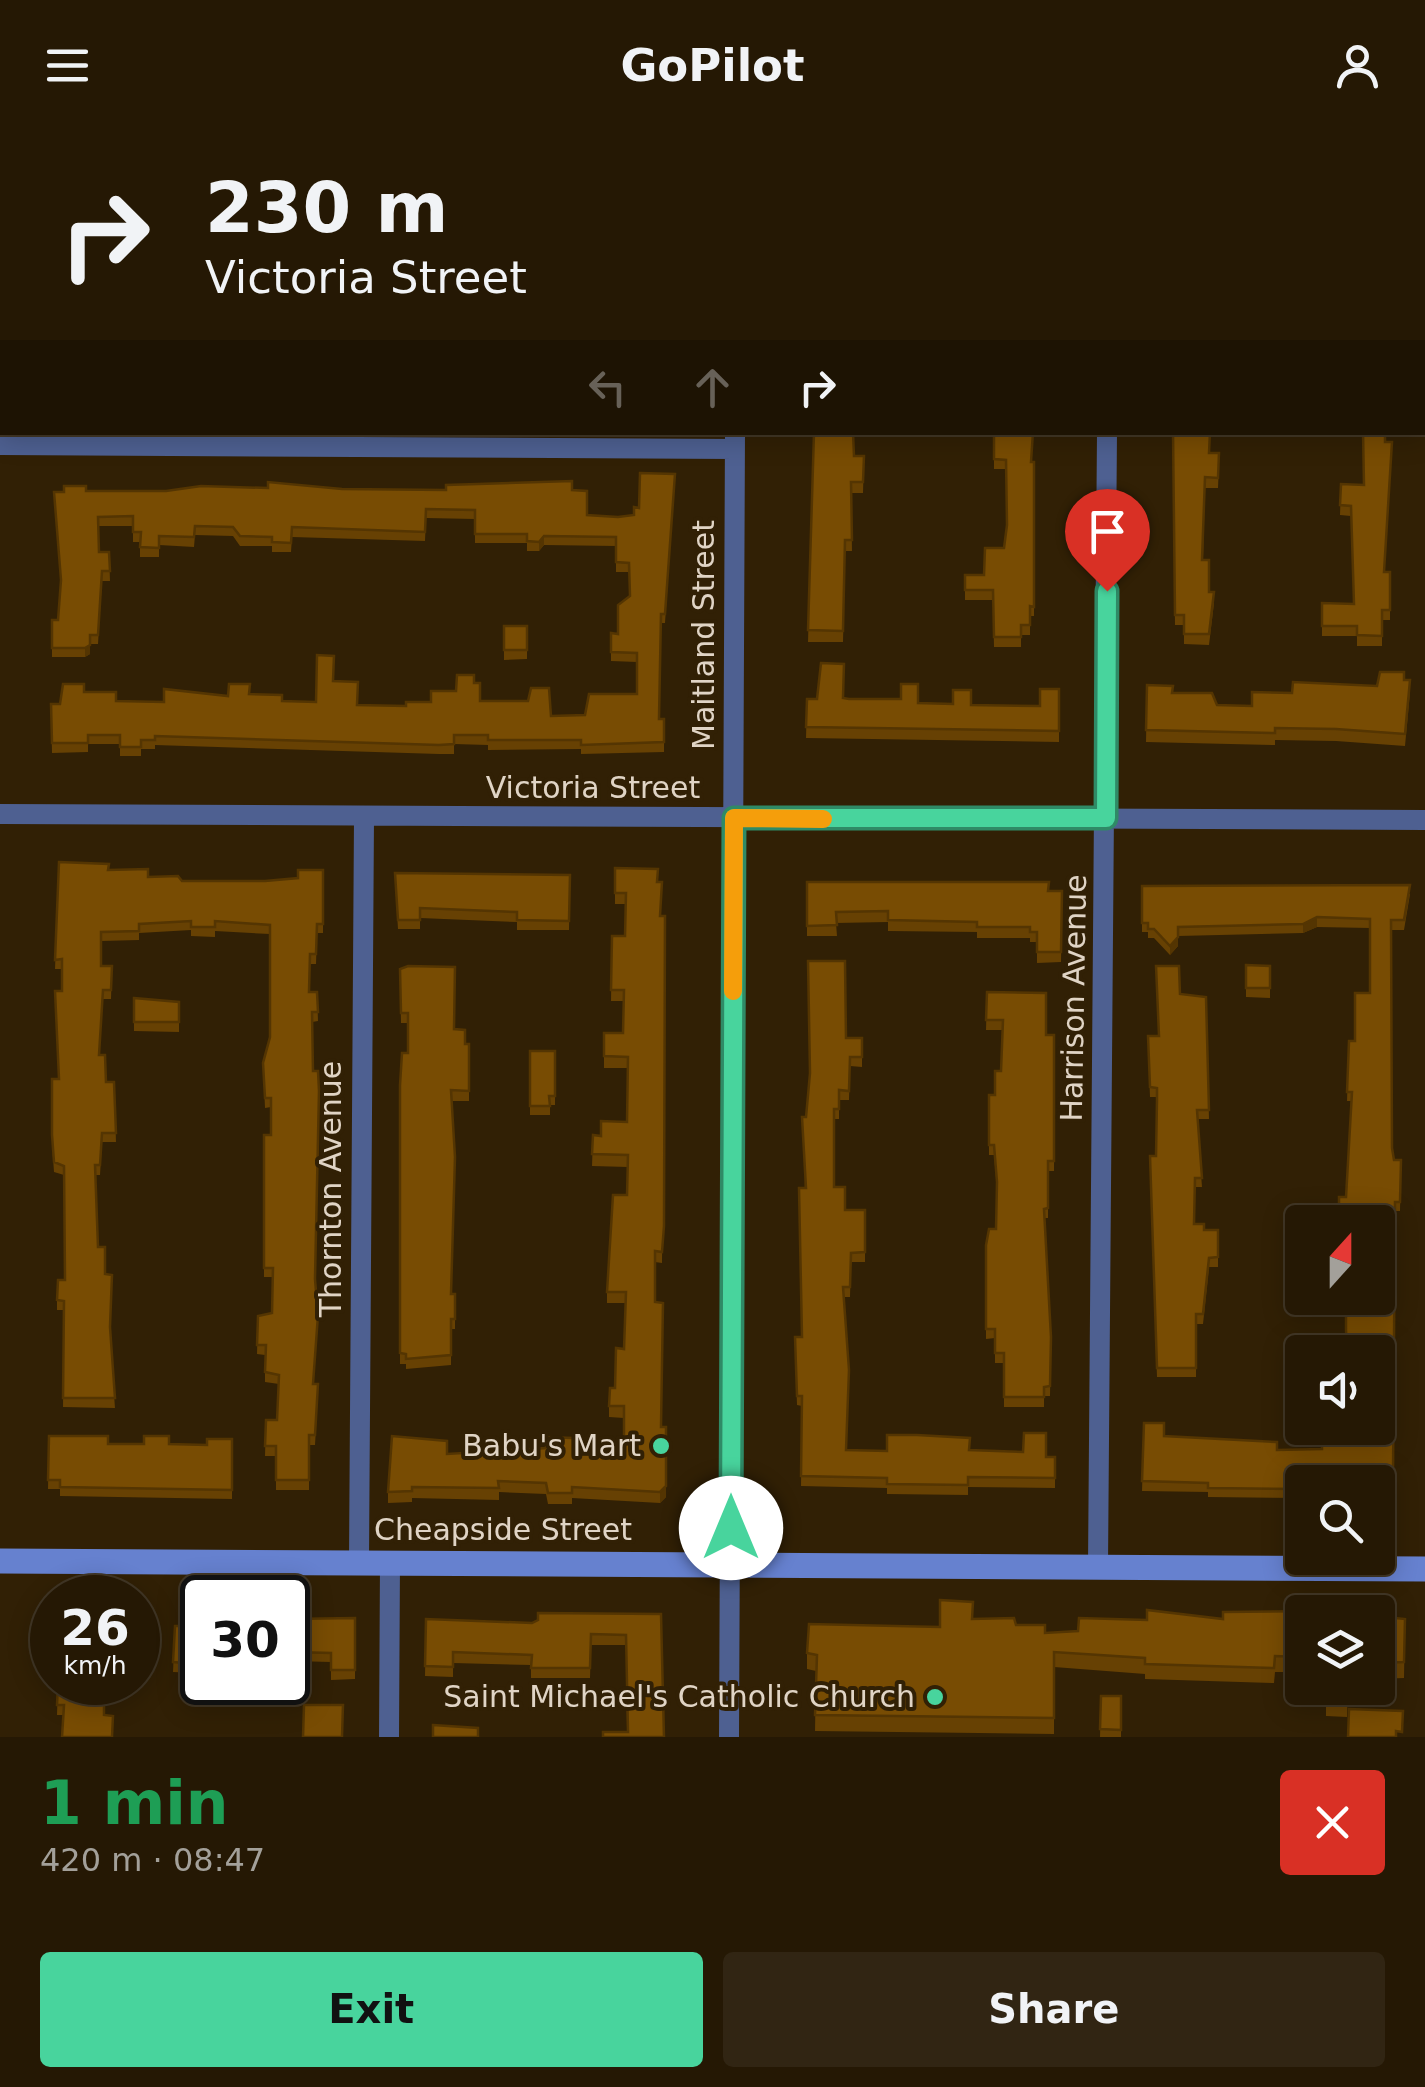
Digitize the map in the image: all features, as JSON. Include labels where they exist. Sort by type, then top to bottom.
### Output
[{"type":"street","name":"Harrison Avenue","points":[[1098,1564],[1107,435]]},
{"type":"street","points":[[0,445],[734,441]]},
{"type":"street","name":"Maitland Street","points":[[729,1737],[734,441]]},
{"type":"street","name":"Victoria Street","points":[[0,814],[1425,820]]},
{"type":"street","name":"Thornton Avenue","points":[[359,1561],[364,818]]},
{"type":"street","name":"Cheapside Street","points":[[0,1561],[1425,1568]]},
{"type":"street","points":[[389,1737],[390,1562]]},
{"type":"building","points":[[814,435],[853,435],[854,456],[864,456],[863,482],[851,482],[852,540],[845,540],[843,631],[808,630]]},
{"type":"building","points":[[994,435],[1033,435],[1034,607],[1030,606],[1030,625],[1021,625],[1021,637],[994,637],[993,590],[965,590],[965,575],[984,575],[985,548],[1004,548],[1006,460],[994,459]]},
{"type":"building","points":[[1173,435],[1210,435],[1209,453],[1219,453],[1218,478],[1205,477],[1202,560],[1209,560],[1209,592],[1214,592],[1209,634],[1184,634],[1184,615],[1175,615]]},
{"type":"building","points":[[1363,435],[1385,435],[1385,442],[1392,442],[1384,572],[1390,572],[1390,610],[1382,610],[1382,636],[1357,635],[1357,626],[1322,626],[1322,603],[1354,604],[1351,506],[1340,505],[1341,484],[1364,485]]},
{"type":"building","points":[[640,473],[675,474],[665,614],[661,614],[659,719],[664,719],[664,742],[581,745],[581,740],[488,740],[488,735],[454,735],[454,744],[439,745],[155,736],[155,740],[141,740],[141,747],[120,747],[120,735],[88,735],[88,743],[52,743],[51,704],[60,704],[63,684],[84,684],[84,692],[116,692],[116,701],[164,702],[164,689],[228,696],[229,684],[250,684],[249,694],[282,695],[282,701],[316,702],[317,655],[334,656],[333,681],[358,682],[357,705],[431,702],[431,691],[456,691],[457,675],[474,675],[474,683],[480,683],[480,701],[528,701],[531,688],[549,688],[551,716],[585,715],[589,694],[637,694],[637,653],[611,652],[611,633],[618,634],[618,605],[630,596],[629,563],[616,562],[616,537],[544,536],[539,542],[527,541],[527,534],[475,534],[475,510],[426,509],[425,532],[292,527],[291,543],[272,542],[272,537],[240,536],[233,527],[195,526],[194,537],[159,536],[159,548],[140,547],[141,532],[133,532],[133,516],[98,517],[99,552],[109,552],[110,571],[102,571],[98,635],[90,635],[90,645],[85,648],[52,648],[52,620],[58,620],[61,580],[54,492],[64,492],[64,486],[86,486],[86,491],[166,491],[201,486],[268,488],[268,482],[342,489],[446,490],[446,485],[572,481],[572,490],[587,491],[587,515],[618,517],[634,515],[634,507],[639,508]]},
{"type":"building","points":[[504,626],[527,626],[527,650],[504,650]]},
{"type":"building","points":[[821,663],[844,664],[843,698],[849,699],[901,699],[901,684],[918,684],[918,703],[953,704],[953,690],[971,690],[971,705],[1040,706],[1040,689],[1059,689],[1059,731],[806,727],[807,699],[817,699]]},
{"type":"building","points":[[1380,672],[1404,672],[1404,680],[1410,680],[1405,734],[1275,728],[1275,733],[1146,730],[1147,685],[1173,686],[1172,693],[1212,693],[1217,705],[1252,706],[1252,692],[1292,693],[1293,682],[1377,686]]},
{"type":"building","points":[[59,862],[109,864],[108,870],[148,869],[148,877],[178,876],[182,881],[265,881],[298,878],[298,870],[323,870],[323,924],[317,924],[316,954],[310,954],[309,992],[317,992],[318,1012],[312,1012],[313,1071],[318,1071],[319,1091],[315,1279],[318,1315],[313,1384],[318,1384],[315,1435],[309,1435],[309,1480],[276,1480],[276,1446],[265,1446],[266,1420],[277,1420],[279,1375],[265,1372],[266,1345],[257,1345],[258,1316],[272,1313],[273,1268],[264,1268],[264,1135],[271,1135],[271,1098],[265,1098],[263,1063],[270,1037],[270,925],[215,921],[215,927],[191,927],[191,921],[139,924],[139,931],[101,932],[101,966],[112,966],[111,990],[103,990],[99,1055],[105,1055],[106,1082],[114,1082],[116,1133],[102,1133],[100,1165],[95,1165],[98,1247],[105,1247],[105,1274],[112,1275],[110,1327],[115,1398],[63,1398],[64,1301],[57,1300],[58,1280],[65,1280],[64,1166],[54,1162],[52,1135],[52,1079],[59,1079],[55,991],[62,991],[62,959],[55,960]]},
{"type":"building","points":[[615,868],[658,869],[657,882],[662,882],[660,916],[665,916],[664,1226],[662,1252],[655,1251],[655,1302],[663,1303],[661,1427],[666,1427],[666,1486],[660,1492],[572,1487],[572,1493],[548,1493],[546,1483],[498,1481],[499,1488],[412,1487],[412,1491],[388,1492],[392,1436],[447,1441],[447,1454],[546,1448],[546,1437],[573,1438],[573,1454],[624,1455],[624,1406],[609,1406],[610,1388],[615,1388],[616,1348],[624,1349],[626,1292],[607,1292],[613,1195],[627,1195],[628,1155],[592,1154],[593,1135],[601,1136],[601,1121],[627,1122],[628,1057],[604,1056],[604,1033],[623,1033],[624,990],[611,990],[612,936],[625,936],[626,893],[615,893]]},
{"type":"building","points":[[395,873],[570,875],[569,921],[517,920],[517,912],[420,908],[420,920],[398,920]]},
{"type":"building","points":[[807,882],[1049,882],[1048,891],[1062,891],[1061,952],[1037,952],[1037,932],[1030,932],[1030,927],[888,920],[888,911],[836,912],[837,925],[807,926]]},
{"type":"building","points":[[1410,885],[1404,920],[1391,920],[1392,1148],[1394,1160],[1401,1160],[1400,1202],[1339,1205],[1339,1197],[1346,1197],[1352,1092],[1347,1092],[1349,1041],[1355,1041],[1355,993],[1370,993],[1370,919],[1317,917],[1303,924],[1178,927],[1178,937],[1170,946],[1154,929],[1148,929],[1148,923],[1142,923],[1142,886]]},
{"type":"building","points":[[808,961],[845,961],[846,1038],[862,1038],[862,1057],[850,1057],[849,1091],[839,1090],[839,1109],[834,1109],[834,1187],[845,1187],[845,1210],[865,1210],[865,1252],[851,1253],[850,1287],[843,1287],[849,1370],[846,1450],[887,1451],[887,1435],[917,1435],[970,1438],[969,1450],[1023,1452],[1024,1433],[1046,1433],[1046,1457],[1055,1457],[1055,1478],[968,1477],[968,1485],[887,1484],[887,1478],[801,1476],[802,1396],[797,1396],[795,1337],[802,1337],[799,1188],[806,1188],[802,1117],[806,1117],[810,1073]]},
{"type":"building","points":[[1246,965],[1270,966],[1270,988],[1246,988]]},
{"type":"building","points":[[1156,966],[1179,966],[1180,994],[1206,997],[1209,1110],[1197,1110],[1202,1178],[1195,1178],[1194,1224],[1204,1224],[1204,1230],[1218,1230],[1218,1257],[1209,1258],[1203,1314],[1196,1314],[1196,1368],[1157,1368],[1150,1156],[1156,1156],[1157,1088],[1150,1087],[1148,1036],[1159,1036]]},
{"type":"building","points":[[455,967],[454,1029],[465,1030],[465,1044],[469,1044],[469,1091],[451,1090],[455,1157],[451,1294],[455,1294],[455,1319],[451,1319],[451,1355],[406,1359],[406,1354],[400,1353],[400,1085],[402,1053],[408,1053],[408,1013],[401,1013],[400,969]]},
{"type":"building","points":[[987,992],[1046,993],[1046,1035],[1054,1035],[1054,1161],[1048,1161],[1048,1208],[1044,1209],[1050,1386],[1044,1387],[1044,1397],[1004,1397],[1004,1353],[995,1353],[995,1329],[986,1329],[986,1245],[989,1229],[996,1229],[997,1182],[994,1145],[989,1145],[989,1095],[995,1095],[995,1071],[1001,1071],[1003,1020],[986,1020]]},
{"type":"building","points":[[134,998],[179,1002],[179,1022],[134,1022]]},
{"type":"building","points":[[530,1051],[555,1051],[555,1096],[549,1096],[550,1106],[530,1106]]},
{"type":"building","points":[[1346,1315],[1394,1315],[1394,1335],[1347,1335]]},
{"type":"building","points":[[1144,1423],[1164,1423],[1164,1436],[1277,1442],[1277,1450],[1322,1449],[1322,1445],[1393,1445],[1393,1465],[1285,1465],[1285,1489],[1208,1488],[1208,1483],[1142,1481]]},
{"type":"building","points":[[49,1436],[108,1436],[108,1444],[144,1444],[144,1436],[169,1436],[169,1444],[207,1445],[207,1439],[232,1439],[232,1490],[60,1487],[60,1480],[48,1480]]},
{"type":"building","points":[[940,1600],[973,1602],[972,1619],[1014,1618],[1016,1625],[1045,1625],[1045,1633],[1078,1631],[1079,1618],[1147,1620],[1147,1610],[1223,1619],[1223,1612],[1285,1611],[1285,1656],[1275,1656],[1274,1668],[1145,1664],[1145,1658],[1054,1652],[1054,1718],[815,1715],[817,1655],[807,1653],[809,1624],[940,1627]]},
{"type":"building","points":[[538,1613],[661,1614],[664,1737],[603,1737],[603,1732],[628,1732],[626,1635],[591,1634],[590,1668],[531,1668],[532,1655],[453,1652],[453,1667],[425,1666],[426,1619],[532,1623],[538,1620]]},
{"type":"building","points":[[355,1618],[355,1670],[331,1670],[331,1653],[310,1652],[310,1619]]},
{"type":"building","points":[[1395,1618],[1405,1619],[1404,1662],[1395,1662]]},
{"type":"building","points":[[175,1626],[180,1626],[180,1663],[173,1662]]},
{"type":"building","points":[[1101,1696],[1121,1696],[1121,1730],[1100,1729]]},
{"type":"building","points":[[64,1705],[104,1705],[104,1715],[113,1716],[112,1737],[62,1737]]},
{"type":"building","points":[[304,1705],[343,1705],[342,1737],[303,1737]]},
{"type":"building","points":[[1349,1709],[1403,1711],[1402,1732],[1396,1731],[1396,1737],[1348,1737]]},
{"type":"building","points":[[433,1725],[478,1728],[478,1737],[433,1737]]},
{"type":"slow traffic","points":[[733,991],[734,818],[823,819]]},
{"type":"place","name":"Babu's Mart","points":[[661,1446]]},
{"type":"place","name":"Saint Michael's Catholic Church","points":[[935,1697]]},
{"type":"route","points":[[731,1528],[734,818],[1106,818],[1107,591]]}]
